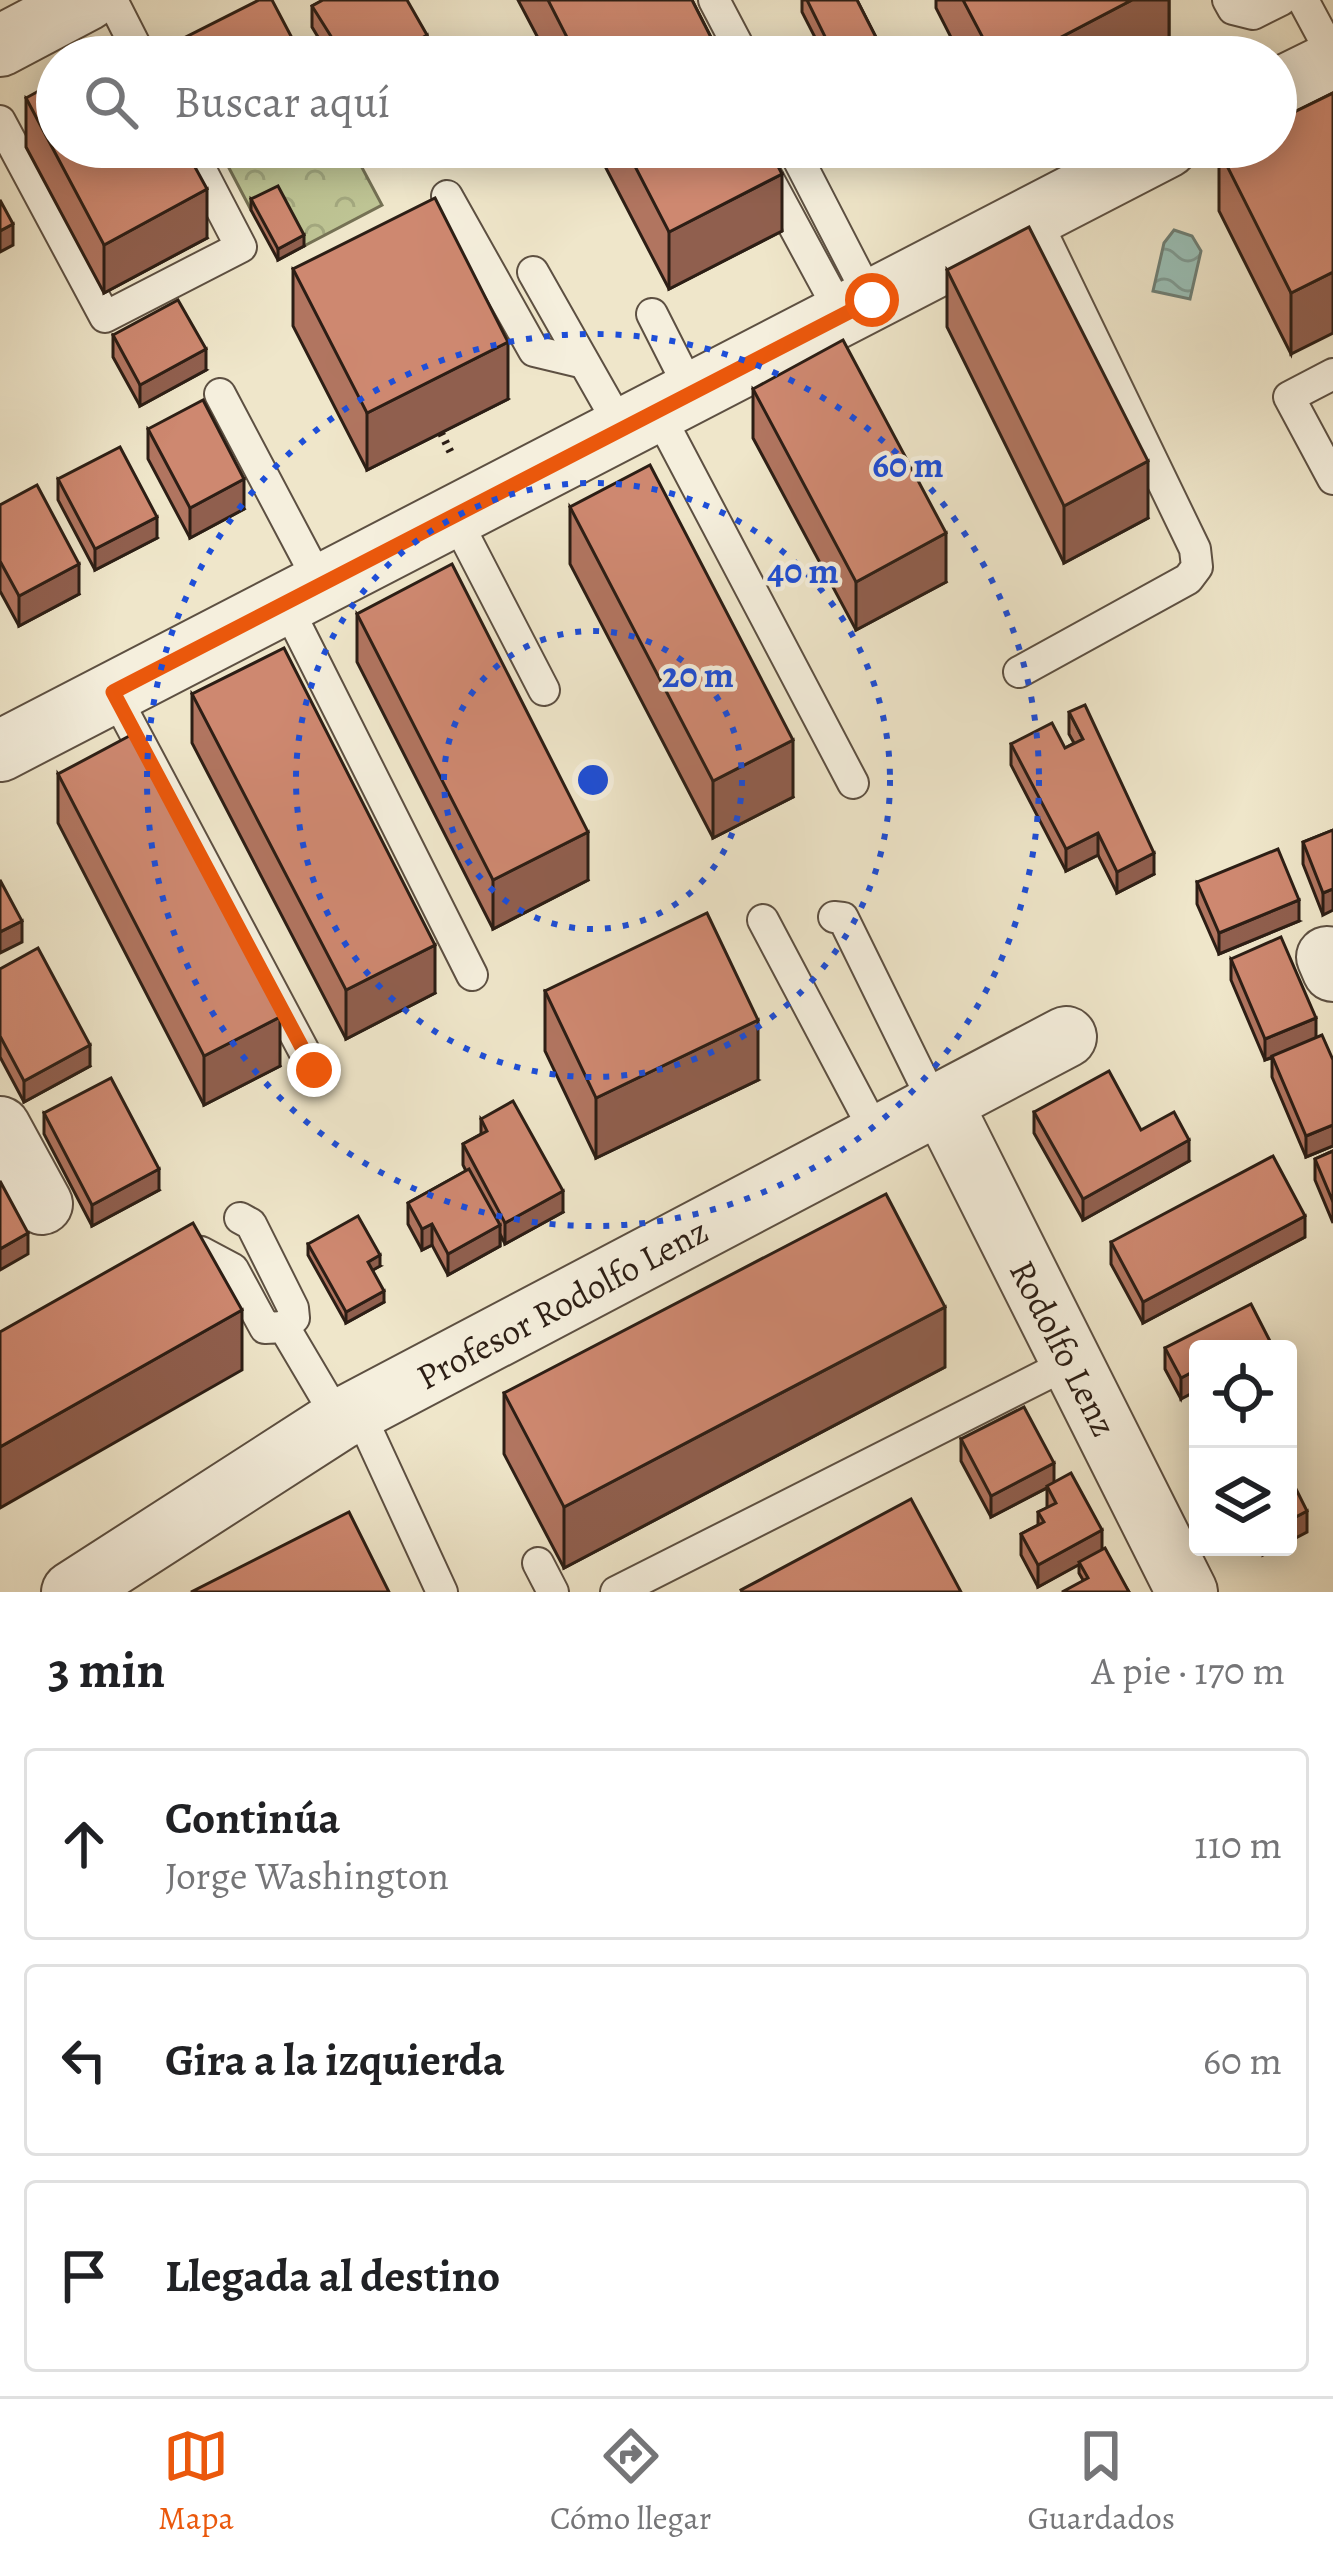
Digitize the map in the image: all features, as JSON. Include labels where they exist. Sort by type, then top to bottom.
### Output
[{"type":"street","points":[[2,40],[87,0]]},
{"type":"street","points":[[1297,79],[1333,59]]},
{"type":"street","points":[[0,751],[303,594],[455,489],[657,411],[1127,168]]},
{"type":"street","name":"Profesor Rodolfo Lenz","points":[[72,1592],[348,1415],[1066,1037]]},
{"type":"street","name":"Rodolfo Lenz","points":[[939,1106],[1187,1592]]},
{"type":"street","points":[[0,1126],[42,1204]]},
{"type":"lane","points":[[112,0],[130,36]]},
{"type":"lane","points":[[714,0],[733,36]]},
{"type":"lane","points":[[1228,0],[1233,9],[1253,14],[1281,0]]},
{"type":"lane","points":[[1303,0],[1333,59]]},
{"type":"lane","points":[[0,121],[105,317],[242,247],[200,168]]},
{"type":"lane","points":[[765,168],[857,308]]},
{"type":"lane","points":[[800,168],[857,308]]},
{"type":"lane","points":[[447,196],[534,351],[584,363],[657,411]]},
{"type":"lane","points":[[1019,672],[1188,578],[1197,567],[1195,549],[1034,216]]},
{"type":"lane","points":[[532,272],[584,363]]},
{"type":"lane","points":[[652,314],[657,411],[853,783]]},
{"type":"lane","points":[[1333,374],[1289,398],[1333,479]]},
{"type":"lane","points":[[220,394],[472,975]]},
{"type":"lane","points":[[455,489],[544,690]]},
{"type":"lane","points":[[113,692],[314,1070]]},
{"type":"lane","points":[[834,917],[843,918],[939,1106]]},
{"type":"lane","points":[[763,920],[878,1138]]},
{"type":"lane","points":[[160,1274],[201,1252],[233,1269],[265,1328],[284,1327],[294,1318],[293,1308],[251,1224],[240,1218]]},
{"type":"lane","points":[[284,1327],[348,1415],[442,1592]]},
{"type":"lane","points":[[616,1592],[1071,1362]]},
{"type":"lane","points":[[538,1562],[553,1592]]},
{"type":"path","points":[[441,433],[455,489]]},
{"type":"green space","points":[[229,168],[362,168],[382,205],[304,246],[278,197],[251,210]]},
{"type":"water","points":[[1174,230],[1192,236],[1201,251],[1190,299],[1153,291],[1164,243]]},
{"type":"building","points":[[259,0],[272,0],[291,36],[188,36]]},
{"type":"building","points":[[323,0],[407,0],[427,35],[331,36],[312,6]]},
{"type":"building","points":[[548,0],[692,0],[710,36],[566,36]]},
{"type":"building","points":[[807,0],[857,0],[875,36],[825,36]]},
{"type":"building","points":[[963,0],[1132,0],[1063,36],[982,36]]},
{"type":"building","points":[[36,93],[36,117],[26,98]]},
{"type":"building","points":[[1333,93],[1333,272],[1291,293],[1228,168],[1297,168],[1297,111]]},
{"type":"building","points":[[63,168],[196,168],[207,189],[104,245]]},
{"type":"building","points":[[636,168],[779,168],[782,174],[669,232]]},
{"type":"building","points":[[278,186],[304,235],[278,249],[251,199]]},
{"type":"building","points":[[435,198],[508,342],[367,413],[293,269]]},
{"type":"building","points":[[0,200],[13,224],[0,231]]},
{"type":"building","points":[[1029,227],[1148,461],[1064,506],[947,270]]},
{"type":"building","points":[[178,300],[206,349],[140,385],[113,335]]},
{"type":"building","points":[[843,340],[946,533],[856,582],[753,389]]},
{"type":"building","points":[[203,400],[244,479],[190,508],[148,429]]},
{"type":"building","points":[[120,447],[157,517],[95,549],[58,479]]},
{"type":"building","points":[[650,465],[793,740],[713,781],[570,507]]},
{"type":"building","points":[[37,485],[79,564],[19,596],[0,561],[0,505]]},
{"type":"building","points":[[452,564],[588,832],[493,880],[357,614]]},
{"type":"building","points":[[284,648],[435,945],[346,990],[192,694]]},
{"type":"building","points":[[1085,705],[1154,853],[1117,872],[1098,833],[1066,849],[1011,744],[1052,723],[1065,748],[1083,739],[1069,712]]},
{"type":"building","points":[[133,734],[280,1017],[204,1056],[58,774]]},
{"type":"building","points":[[1333,830],[1333,889],[1323,893],[1303,842]]},
{"type":"building","points":[[1278,849],[1299,900],[1219,933],[1197,882]]},
{"type":"building","points":[[0,880],[22,921],[0,932]]},
{"type":"building","points":[[707,913],[758,1020],[596,1098],[545,991]]},
{"type":"building","points":[[1281,937],[1316,1018],[1265,1039],[1231,959]]},
{"type":"building","points":[[38,948],[90,1045],[24,1081],[0,1036],[0,969]]},
{"type":"building","points":[[1322,1035],[1333,1060],[1333,1125],[1306,1136],[1272,1056]]},
{"type":"building","points":[[1109,1071],[1141,1130],[1174,1112],[1189,1140],[1083,1199],[1034,1112]]},
{"type":"building","points":[[111,1078],[159,1169],[92,1205],[44,1113]]},
{"type":"building","points":[[513,1101],[563,1191],[505,1223],[463,1144],[487,1131],[481,1119]]},
{"type":"building","points":[[1333,1151],[1333,1202],[1315,1159]]},
{"type":"building","points":[[1273,1156],[1305,1216],[1143,1302],[1111,1242]]},
{"type":"building","points":[[469,1169],[500,1225],[448,1254],[432,1224],[422,1229],[408,1203]]},
{"type":"building","points":[[0,1181],[28,1233],[0,1249]]},
{"type":"building","points":[[886,1194],[945,1307],[564,1507],[504,1393]]},
{"type":"building","points":[[358,1216],[380,1255],[368,1262],[384,1291],[346,1312],[308,1244]]},
{"type":"building","points":[[193,1223],[242,1310],[0,1447],[0,1332]]},
{"type":"building","points":[[1251,1304],[1269,1340],[1189,1340],[1189,1374],[1181,1378],[1165,1348]]},
{"type":"building","points":[[1024,1407],[1054,1463],[991,1496],[961,1439]]},
{"type":"building","points":[[1071,1473],[1102,1530],[1038,1565],[1021,1534],[1044,1522],[1038,1512],[1056,1503],[1047,1486]]},
{"type":"building","points":[[1297,1491],[1307,1511],[1297,1516]]},
{"type":"building","points":[[911,1499],[961,1592],[742,1592],[741,1590]]},
{"type":"building","points":[[349,1512],[389,1592],[191,1592]]},
{"type":"building","points":[[1105,1548],[1129,1592],[1062,1592],[1088,1578],[1079,1562]]},
{"type":"route","points":[[314,1070],[113,692],[872,300]]}]
